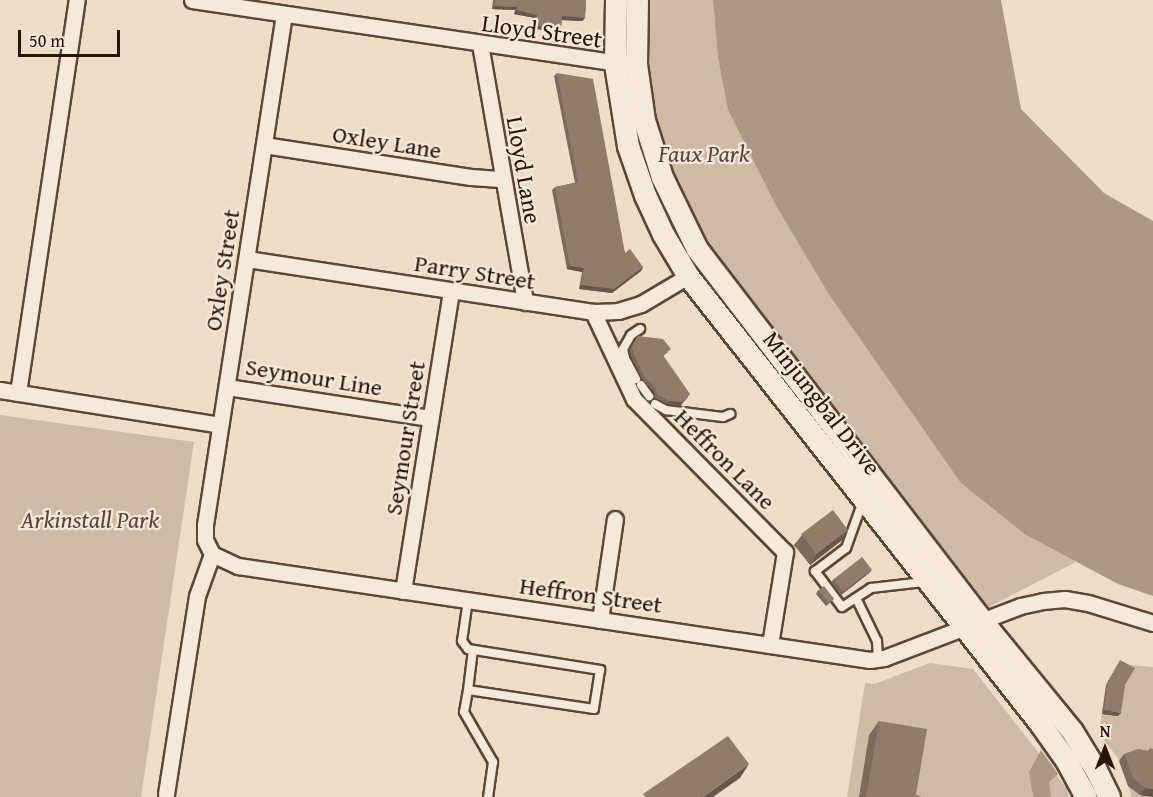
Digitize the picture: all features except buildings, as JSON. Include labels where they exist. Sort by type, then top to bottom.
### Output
[{"type":"main road","name":"Minjungbal Drive","points":[[616,0],[615,64],[628,146],[645,195],[663,234],[688,276],[929,581],[1072,731],[1096,770],[1109,797]]},
{"type":"main road","name":"Minjungbal Drive","points":[[637,0],[636,64],[644,120],[662,177],[697,249],[973,625],[1066,760],[1086,797]]},
{"type":"street","points":[[18,393],[77,0]]},
{"type":"street","name":"Lloyd Street","points":[[192,0],[480,45],[615,64],[636,64]]},
{"type":"street","name":"Oxley Street","points":[[213,554],[207,546],[204,533],[284,14]]},
{"type":"street","name":"Lloyd Lane","points":[[480,45],[525,302]]},
{"type":"street","name":"Oxley Lane","points":[[264,145],[471,177],[503,179]]},
{"type":"street","name":"Parry Street","points":[[247,259],[593,312],[618,311],[641,303],[688,276]]},
{"type":"street","name":"Seymour Street","points":[[404,591],[451,292]]},
{"type":"street","name":"Heffron Lane","points":[[593,312],[634,399],[785,552],[770,645]]},
{"type":"street","name":"Seymour Line","points":[[227,387],[430,418]]},
{"type":"street","points":[[0,390],[220,425]]},
{"type":"street","points":[[600,620],[615,519]]},
{"type":"street","points":[[166,794],[197,596],[204,572],[213,554]]},
{"type":"street","name":"Heffron Street","points":[[213,554],[238,566],[859,659],[878,659],[1020,606],[1043,601],[1065,599],[1099,605],[1153,623]]},
{"type":"lane","points":[[640,329],[631,335],[623,349],[625,358],[649,396]]},
{"type":"lane","points":[[655,404],[666,411],[723,417],[730,414]]},
{"type":"lane","points":[[864,498],[846,548],[815,571],[842,607],[871,588],[929,581]]},
{"type":"lane","points":[[856,598],[877,641],[878,659]]},
{"type":"lane","points":[[468,600],[462,641],[468,650],[600,670],[594,709],[468,690]]},
{"type":"lane","points":[[473,650],[464,712],[493,762],[488,797]]},
{"type":"green space","name":"Faux Park","points":[[650,0],[713,0],[718,58],[728,110],[775,204],[828,293],[1026,535],[1076,562],[985,609],[707,247],[665,167],[645,66]]},
{"type":"green space","name":"Arkinstall Park","points":[[0,415],[194,442],[141,797],[0,797]]},
{"type":"green space","points":[[930,663],[973,669],[1067,789],[1069,797],[847,797],[865,683],[874,684]]},
{"type":"green space","points":[[1118,664],[1153,667],[1153,797],[1132,797],[1118,758],[1099,734],[1106,685]]},
{"type":"shaded area","points":[[713,0],[1001,0],[1021,109],[1104,193],[1153,221],[1153,596],[1118,584],[1026,535],[961,483],[828,293],[775,204],[728,110],[718,58]]},
{"type":"shaded area","points":[[1041,750],[1058,774],[1049,782],[1051,797],[1034,797],[1032,790],[1029,772]]}]
